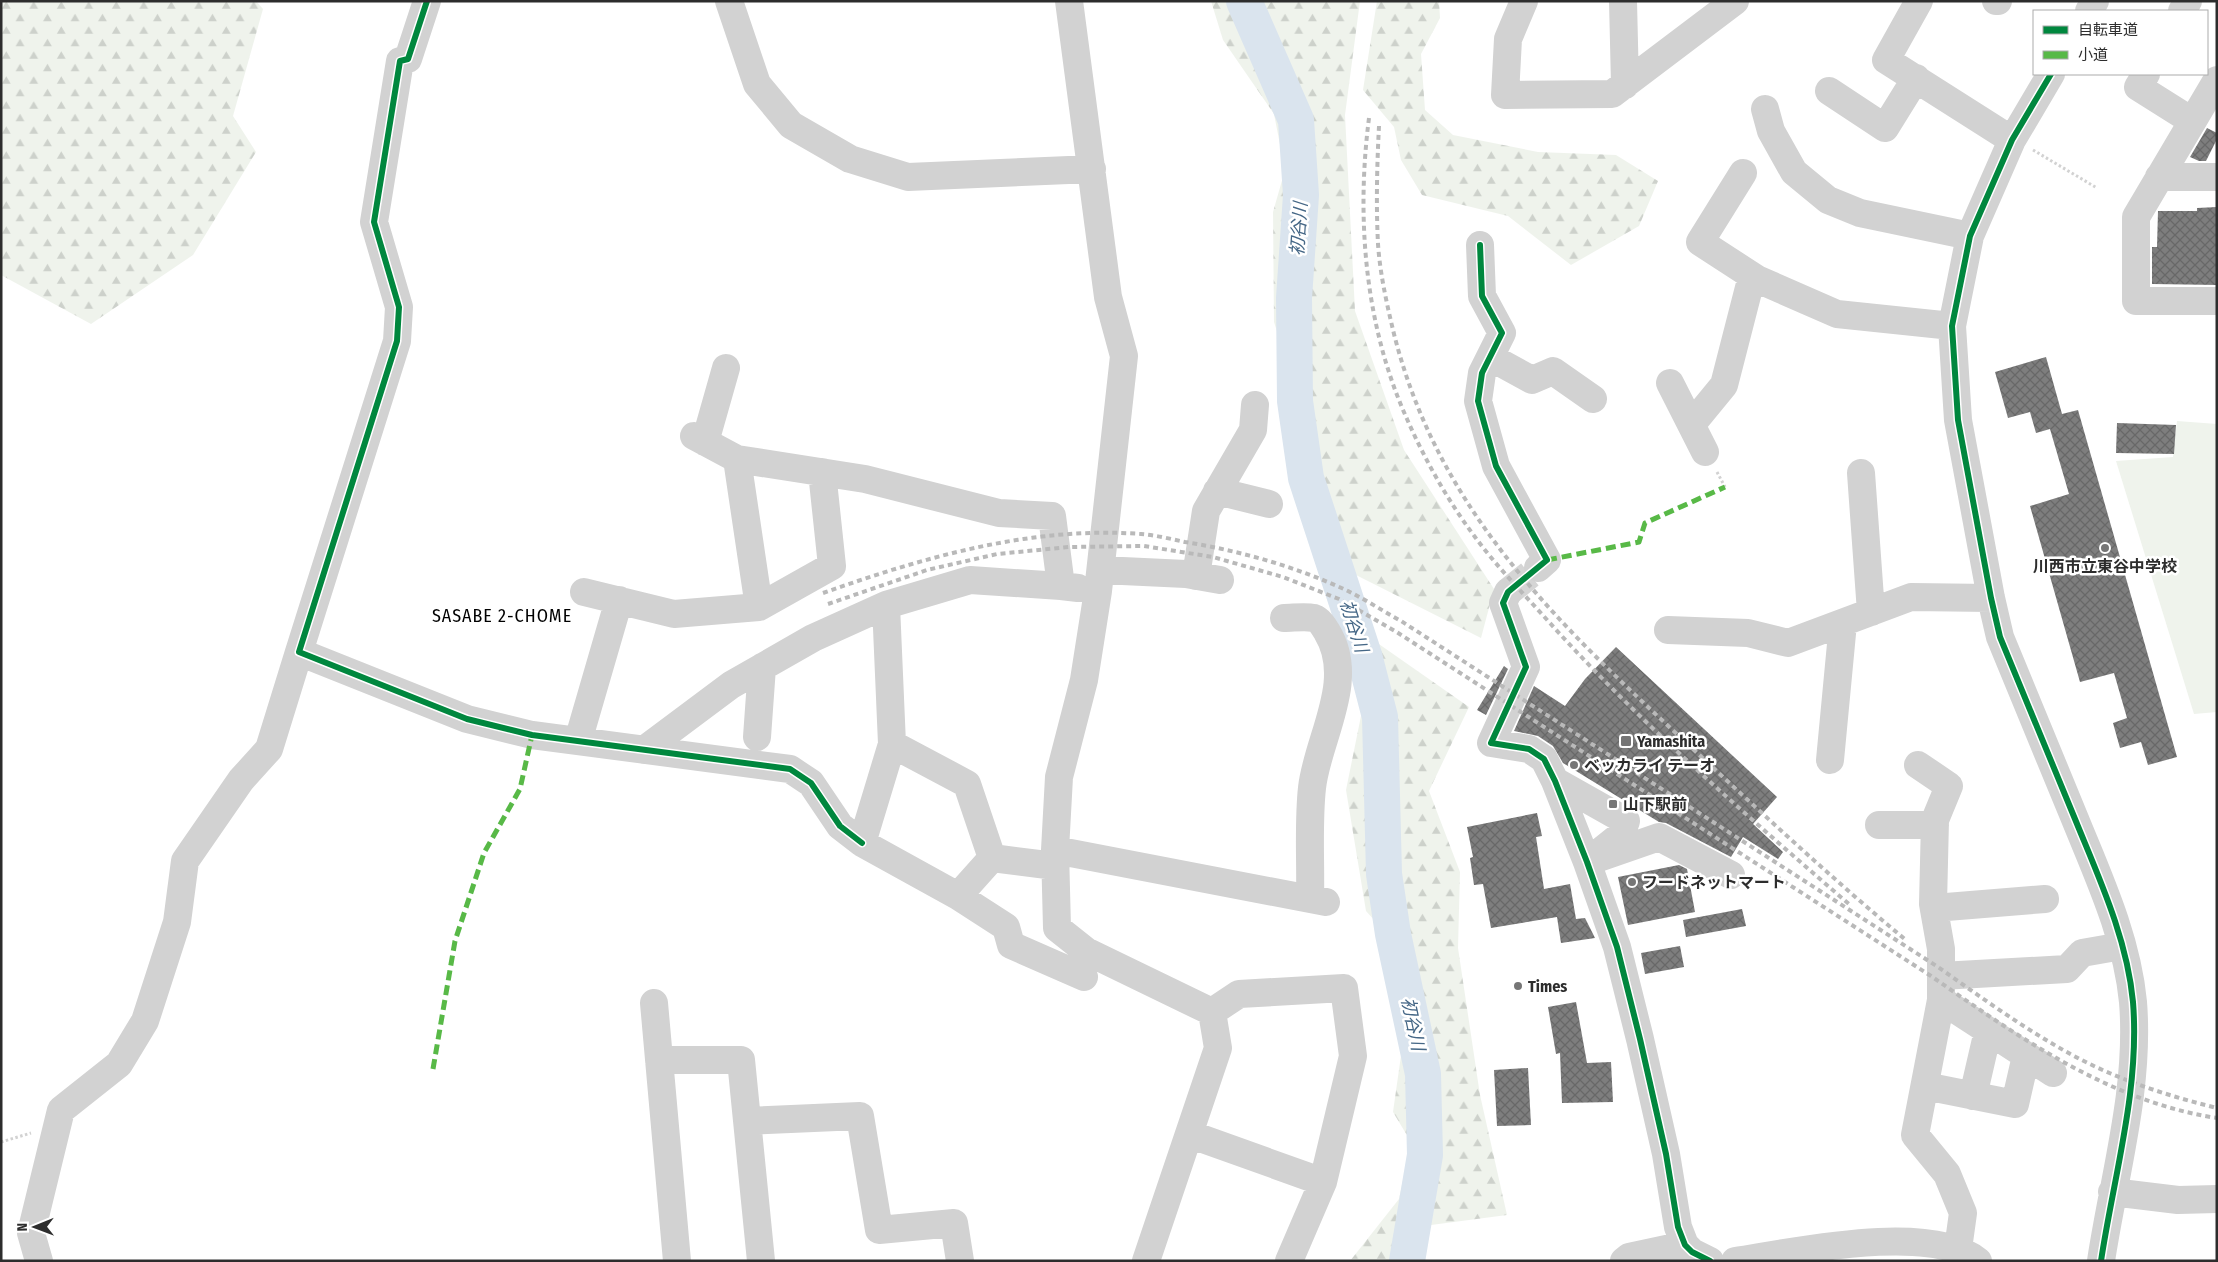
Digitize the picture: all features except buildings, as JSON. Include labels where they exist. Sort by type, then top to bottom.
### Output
[{"type":"street","points":[[39,1261],[31,1233],[61,1110],[119,1064],[145,1021],[177,922],[185,861],[241,780],[269,749],[397,341],[399,307],[374,222],[400,61],[408,59],[428,1]]},
{"type":"street","points":[[729,1],[757,84],[791,125],[850,159],[908,177],[1092,169]]},
{"type":"street","points":[[1069,1],[1108,297],[1124,356],[1100,581],[1084,680],[1059,777],[1055,858],[1057,928],[1086,951],[1212,1012]]},
{"type":"street","points":[[1524,1],[1508,39],[1505,95],[1612,94],[1735,1]]},
{"type":"street","points":[[1623,1],[1625,85]]},
{"type":"street","points":[[1919,1],[1886,60],[2019,142]]},
{"type":"street","points":[[2052,75],[1970,236],[1952,326],[1958,420],[2000,637],[2108,899],[2122,946],[2132,1002],[2134,1064],[2128,1113],[2112,1192],[2101,1261]]},
{"type":"street","points":[[2145,75],[2138,87],[2192,121]]},
{"type":"street","points":[[1829,91],[1885,128],[1916,78]]},
{"type":"street","points":[[2217,80],[2136,217],[2136,301],[2217,301]]},
{"type":"street","points":[[1765,109],[1771,131],[1794,172],[1828,200],[1860,213],[1970,236]]},
{"type":"street","points":[[1743,173],[1700,242],[1752,276],[1837,314],[1952,326]]},
{"type":"street","points":[[2159,177],[2217,177]]},
{"type":"street","points":[[1480,245],[1482,296],[1502,333],[1482,373],[1478,401],[1496,466],[1547,560],[1538,568]]},
{"type":"street","points":[[1692,424],[1724,385],[1752,276]]},
{"type":"street","points":[[1490,357],[1532,380],[1553,371],[1593,399]]},
{"type":"street","points":[[726,368],[699,439],[737,459],[865,479],[999,513],[1052,516],[1061,586]]},
{"type":"street","points":[[1670,384],[1705,452]]},
{"type":"street","points":[[644,750],[731,685],[813,638],[886,605],[970,580],[1061,586],[1100,581],[1208,578],[1206,511],[1253,430],[1255,405]]},
{"type":"street","points":[[737,459],[759,606]]},
{"type":"street","points":[[584,592],[674,614],[759,606],[832,566],[822,472]]},
{"type":"street","points":[[1861,474],[1871,612]]},
{"type":"street","points":[[1218,491],[1269,504]]},
{"type":"street","points":[[1508,592],[1503,603],[1526,667],[1491,743],[1529,749],[1544,759],[1555,781],[1587,862],[1617,947],[1638,1030],[1666,1154],[1678,1227],[1685,1253]]},
{"type":"street","points":[[1668,630],[1748,633],[1788,643],[1911,597],[1991,598]]},
{"type":"street","points":[[578,741],[619,600]]},
{"type":"street","points":[[862,843],[892,744],[886,605]]},
{"type":"street","points":[[958,896],[992,858],[1055,858],[1318,901],[1312,789],[1316,761],[1336,693],[1337,661],[1330,636],[1323,624],[1315,618],[1284,618]]},
{"type":"street","points":[[1830,760],[1843,623]]},
{"type":"street","points":[[300,652],[468,719],[532,735],[790,769],[811,783],[840,826],[862,843],[958,896],[1006,927],[1011,945],[1084,977]]},
{"type":"street","points":[[757,737],[762,667]]},
{"type":"street","points":[[892,744],[967,784],[992,858]]},
{"type":"street","points":[[1735,1261],[1845,1245],[1902,1252],[1932,1243],[1968,1255],[1963,1212],[1947,1174],[1915,1135],[1941,988],[1941,950],[1934,908],[1935,820],[1949,786],[1918,765]]},
{"type":"street","points":[[1555,781],[1626,820],[1621,835],[1587,862]]},
{"type":"street","points":[[1879,826],[1935,825]]},
{"type":"street","points":[[1587,862],[1659,837],[1731,876]]},
{"type":"street","points":[[1934,908],[2045,898]]},
{"type":"street","points":[[1941,988],[2067,969],[2082,953],[2122,946]]},
{"type":"street","points":[[1212,1012],[1239,994],[1344,988],[1353,1056],[1323,1182],[1289,1261]]},
{"type":"street","points":[[1941,988],[1988,1031],[2052,1073]]},
{"type":"street","points":[[654,1003],[677,1261]]},
{"type":"street","points":[[1146,1261],[1218,1048],[1212,1012]]},
{"type":"street","points":[[1973,1096],[1988,1031]]},
{"type":"street","points":[[1924,1086],[2015,1104],[2026,1056]]},
{"type":"street","points":[[659,1060],[741,1060],[760,1261]]},
{"type":"street","points":[[747,1121],[860,1116],[879,1230],[954,1223],[960,1261]]},
{"type":"street","points":[[1189,1134],[1323,1182]]},
{"type":"street","points":[[2112,1192],[2178,1200],[2217,1199]]},
{"type":"street","points":[[1624,1261],[1629,1257],[1692,1252],[1710,1261]]},
{"type":"path","points":[[2019,142],[2097,188]]},
{"type":"green space","points":[[1,1],[256,1],[263,9],[233,116],[256,152],[193,255],[91,324],[1,275]]},
{"type":"green space","points":[[1211,1],[1360,1],[1345,115],[1355,311],[1404,450],[1494,589],[1481,638],[1350,572],[1319,461],[1274,322],[1273,212],[1285,170],[1274,114],[1223,40]]},
{"type":"green space","points":[[1377,1],[1439,1],[1440,18],[1421,54],[1425,110],[1453,135],[1538,152],[1616,155],[1658,181],[1639,226],[1571,265],[1508,216],[1422,195],[1401,160],[1394,127],[1363,90]]},
{"type":"green space","points":[[2177,421],[2217,424],[2217,712],[2194,714],[2116,461],[2173,457]]},
{"type":"green space","points":[[1376,642],[1469,707],[1429,791],[1460,872],[1458,948],[1480,1095],[1507,1215],[1431,1225],[1422,1261],[1350,1261],[1399,1199],[1411,1142],[1393,1112],[1414,964],[1366,911],[1346,790]]},
{"type":"waterway","name":"初谷川","points":[[1244,1],[1296,120],[1301,195],[1294,298],[1295,401],[1306,478],[1364,655],[1380,717],[1384,874],[1393,934],[1423,1074],[1425,1155],[1407,1261]]},
{"type":"tunnel","points":[[1508,592],[1538,568]]},
{"type":"railway","points":[[1369,118],[1365,156],[1364,233],[1367,272],[1373,310],[1393,384],[1414,434],[1446,495],[1483,548],[1501,570],[1620,697],[1733,803],[1850,905]]},
{"type":"railway","points":[[1379,126],[1378,244],[1386,301],[1394,334],[1414,396],[1439,454],[1470,507],[1505,556],[1587,648],[1764,814],[1907,941]]},
{"type":"railway","points":[[823,593],[900,567],[979,547],[1059,535],[1100,533],[1157,536],[1248,555],[1309,574],[1348,591],[1401,621],[1938,967],[2004,1013],[2056,1046],[2091,1065],[2126,1080],[2162,1093],[2217,1108]]},
{"type":"railway","points":[[828,604],[927,570],[997,554],[1069,547],[1144,546],[1213,557],[1283,577],[1339,599],[1395,631],[2066,1064],[2139,1098],[2178,1110],[2217,1118]]},
{"type":"marked path","points":[[1547,560],[1639,542],[1645,523],[1725,487]]},
{"type":"marked path","points":[[433,1069],[455,941],[484,853],[520,789],[532,735]]},
{"type":"cycle path","points":[[427,1],[408,59],[400,61],[374,222],[399,307],[397,341],[299,652],[467,719],[532,735],[790,769],[811,783],[840,826],[862,843]]},
{"type":"cycle path","points":[[2050,75],[2012,140],[1970,236],[1952,326],[1958,420],[2000,637],[2111,909],[2130,978],[2133,1002],[2133,1067],[2124,1132],[2101,1261]]},
{"type":"cycle path","points":[[1480,245],[1482,296],[1502,333],[1482,373],[1478,401],[1496,466],[1547,560],[1508,592],[1503,603],[1526,667],[1491,743],[1529,749],[1544,759],[1555,781],[1587,862],[1617,947],[1666,1154],[1678,1227],[1685,1245],[1692,1252],[1710,1261]]},
{"type":"place","name":"川西市立東谷中学校","points":[[2105,548]]},
{"type":"place","name":"Yamashita","points":[[1626,741]]},
{"type":"place","name":"ベッカライ テーオ","points":[[1574,765]]},
{"type":"place","name":"山下駅前","points":[[1613,804]]},
{"type":"place","name":"フードネットマート","points":[[1632,882]]},
{"type":"place","name":"Times","points":[[1518,986]]},
{"type":"district","name":"SASABE 2-CHOME","points":[[502,616]]}]
